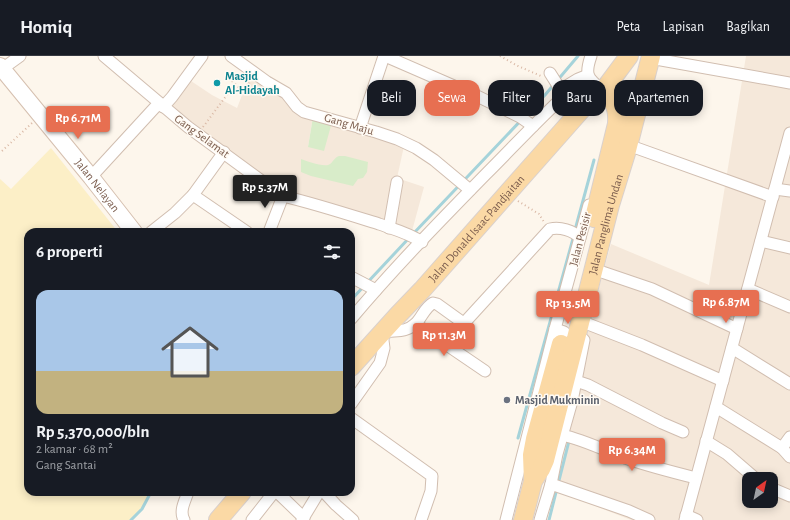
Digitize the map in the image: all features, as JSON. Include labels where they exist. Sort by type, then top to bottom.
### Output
[{"type":"main road","name":"Jalan Donald Isaac Pandjaitan","points":[[606,87],[629,56]]},
{"type":"main road","name":"Jalan Panglima Undan","points":[[523,520],[533,481],[532,455],[535,439],[559,331],[604,204],[627,153],[650,57]]},
{"type":"main road","name":"Jalan Nelayan","points":[[1,67],[131,228]]},
{"type":"main road","name":"Jalan Panglima Undan","points":[[533,481],[545,460],[591,295],[618,114],[616,105],[606,94]]},
{"type":"main road","name":"Jalan Donald Isaac Pandjaitan","points":[[355,363],[398,314],[422,290],[576,116]]},
{"type":"main road","points":[[219,519],[239,496]]},
{"type":"street","points":[[1,67],[20,56]]},
{"type":"street","name":"Gang Selamat","points":[[104,56],[161,105],[198,134],[284,196],[339,211],[419,240]]},
{"type":"street","points":[[91,177],[161,105],[172,97],[202,56]]},
{"type":"street","name":"Gang Maju","points":[[231,56],[267,82],[286,93],[297,107],[304,112],[397,139],[416,148],[434,160],[464,184]]},
{"type":"street","points":[[360,128],[385,56],[408,61],[527,121]]},
{"type":"street","points":[[590,80],[588,75],[588,67],[591,56]]},
{"type":"street","points":[[650,57],[790,83]]},
{"type":"street","points":[[574,80],[588,75]]},
{"type":"street","points":[[355,313],[373,288],[442,218],[464,184],[527,121],[552,90]]},
{"type":"street","name":"Jalan Pesisir","points":[[559,331],[574,234],[608,136],[617,124]]},
{"type":"street","points":[[697,520],[686,518],[790,133]]},
{"type":"street","points":[[156,228],[193,196],[224,152]]},
{"type":"street","points":[[540,520],[570,436],[593,326],[591,295],[605,273],[623,185],[627,153],[774,192],[790,191]]},
{"type":"street","points":[[389,228],[397,182]]},
{"type":"street","points":[[193,196],[241,228]]},
{"type":"street","points":[[271,228],[284,196]]},
{"type":"street","points":[[355,398],[380,362],[384,348],[382,333],[402,331],[416,324],[425,310],[433,303],[462,322],[466,320],[550,229],[556,228],[574,234]]},
{"type":"street","points":[[761,241],[790,248]]},
{"type":"street","points":[[605,273],[652,289],[737,329]]},
{"type":"street","points":[[355,279],[373,288]]},
{"type":"street","points":[[748,289],[790,307]]},
{"type":"street","points":[[416,324],[415,312],[422,290]]},
{"type":"street","points":[[416,324],[485,371]]},
{"type":"street","points":[[593,326],[642,345],[723,381]]},
{"type":"street","points":[[732,348],[790,384]]},
{"type":"street","points":[[506,520],[554,354]]},
{"type":"street","points":[[581,383],[683,432]]},
{"type":"street","points":[[716,407],[782,448],[790,457]]},
{"type":"street","points":[[355,421],[432,476],[431,491],[422,520]]},
{"type":"street","points":[[570,436],[626,458],[663,470],[696,478]]},
{"type":"street","points":[[782,448],[790,437]]},
{"type":"street","points":[[706,441],[727,454],[748,472]]},
{"type":"street","points":[[553,485],[629,511],[649,520]]},
{"type":"street","points":[[778,491],[790,496]]},
{"type":"street","points":[[184,520],[182,510],[187,496]]},
{"type":"street","points":[[252,520],[272,496]]},
{"type":"street","points":[[279,496],[303,519],[317,496]]},
{"type":"street","points":[[327,496],[352,520]]},
{"type":"path","points":[[500,56],[518,66],[541,76],[545,76],[552,81]]},
{"type":"path","points":[[232,81],[245,93]]},
{"type":"path","points":[[198,134],[235,84]]},
{"type":"path","points":[[2,151],[41,116]]},
{"type":"path","points":[[507,194],[538,214],[550,229]]},
{"type":"shaded area","points":[[746,56],[790,56],[790,520],[631,520],[544,486],[611,244],[709,285]]},
{"type":"shaded area","points":[[250,75],[313,117],[308,147],[332,122],[404,146],[397,178],[424,187],[412,231],[288,195],[243,163],[168,105],[188,79],[212,95],[237,108]]},
{"type":"green space","points":[[313,117],[332,122],[324,151],[308,147]]},
{"type":"green space","points":[[339,156],[345,156],[368,162],[367,172],[363,178],[358,179],[353,186],[311,176],[301,172],[301,159],[316,164],[328,165]]},
{"type":"sand","points":[[51,148],[115,228],[24,228],[24,496],[149,496],[142,509],[131,520],[0,520],[0,179],[11,189]]},
{"type":"waterway","points":[[413,234],[545,95],[578,56]]},
{"type":"waterway","points":[[575,230],[594,160]]},
{"type":"waterway","points":[[518,438],[574,235]]},
{"type":"waterway","points":[[355,296],[409,238]]},
{"type":"waterway","points":[[549,520],[569,441]]},
{"type":"waterway","points":[[131,520],[142,509],[149,496]]},
{"type":"place","name":"Masjid Al-Hidayah","points":[[217,83]]},
{"type":"place","name":"Masjid Mukminin","points":[[507,400]]}]
